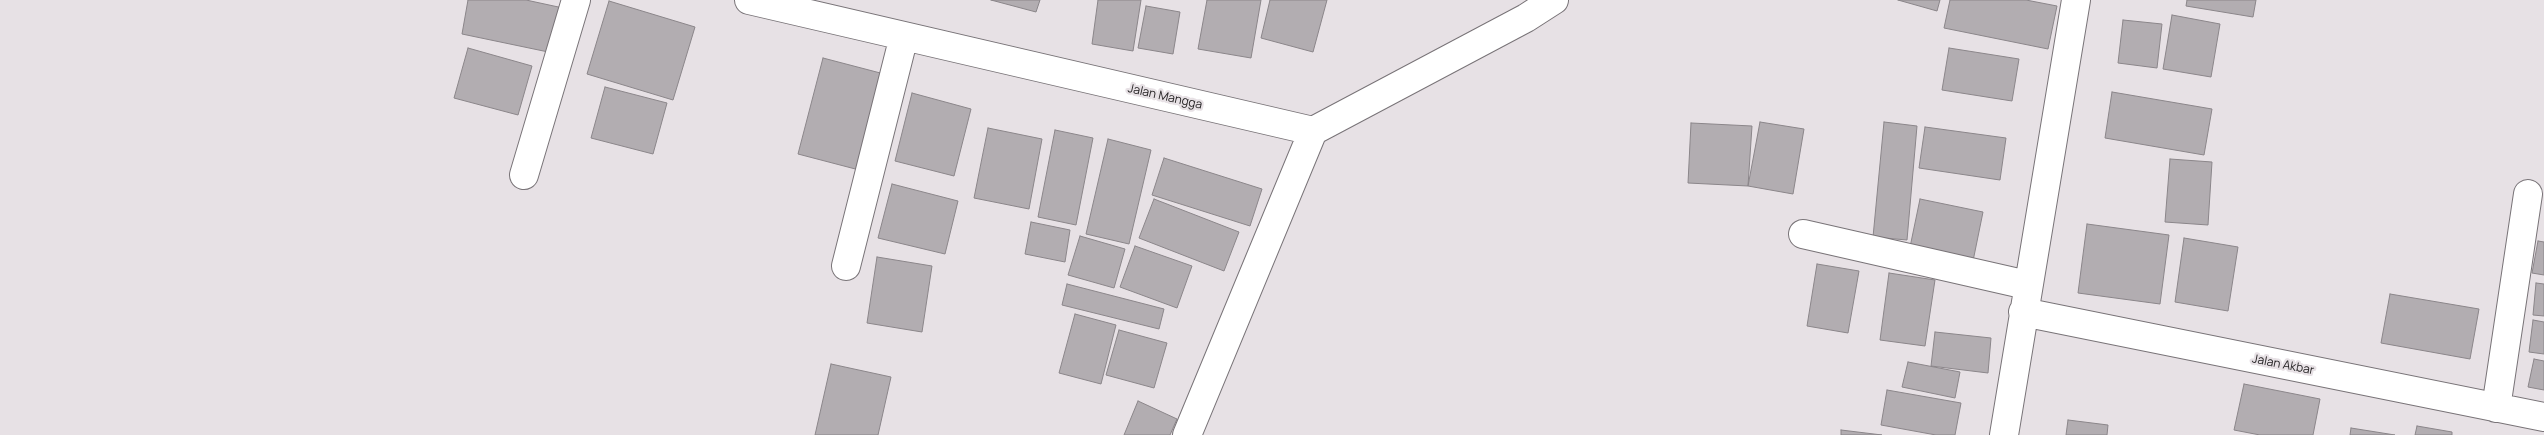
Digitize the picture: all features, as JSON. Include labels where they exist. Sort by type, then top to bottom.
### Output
[{"type":"street","points":[[524,175],[576,0]]},
{"type":"street","name":"Jalan Mangga","points":[[749,0],[1313,131]]},
{"type":"street","points":[[1188,435],[1313,131],[1527,9],[1554,0]]},
{"type":"street","points":[[2004,435],[2027,285],[2076,0]]},
{"type":"street","points":[[846,266],[904,36]]},
{"type":"street","points":[[2496,408],[2528,194]]},
{"type":"street","points":[[1803,234],[2027,285]]},
{"type":"street","name":"Jalan Akbar","points":[[2023,312],[2544,417]]},
{"type":"building","points":[[468,0],[526,0],[563,8],[553,53],[462,34]]},
{"type":"building","points":[[991,0],[1040,0],[1036,12]]},
{"type":"building","points":[[1098,0],[1141,0],[1133,51],[1092,44]]},
{"type":"building","points":[[1207,0],[1261,0],[1251,58],[1198,49]]},
{"type":"building","points":[[1270,0],[1327,0],[1313,52],[1261,38]]},
{"type":"building","points":[[1898,0],[1940,0],[1937,11]]},
{"type":"building","points":[[1950,0],[2026,0],[2057,6],[2048,49],[1944,28]]},
{"type":"building","points":[[2187,0],[2256,0],[2253,17],[2186,6]]},
{"type":"building","points":[[609,1],[695,27],[673,100],[587,74]]},
{"type":"building","points":[[1146,6],[1180,12],[1173,54],[1138,48]]},
{"type":"building","points":[[2172,15],[2220,24],[2211,77],[2163,69]]},
{"type":"building","points":[[2123,20],[2162,24],[2157,68],[2118,63]]},
{"type":"building","points":[[468,48],[532,66],[518,115],[454,98]]},
{"type":"building","points":[[1949,48],[2019,59],[2012,101],[1942,90]]},
{"type":"building","points":[[823,58],[888,75],[863,171],[798,154]]},
{"type":"building","points":[[605,87],[667,103],[653,154],[591,138]]},
{"type":"building","points":[[2112,92],[2212,109],[2204,155],[2105,138]]},
{"type":"building","points":[[912,93],[971,109],[954,176],[895,161]]},
{"type":"building","points":[[1760,122],[1804,129],[1793,194],[1748,186]]},
{"type":"building","points":[[1884,122],[1917,126],[1907,240],[1873,237]]},
{"type":"building","points":[[1691,123],[1752,126],[1748,186],[1688,183]]},
{"type":"building","points":[[1925,127],[2006,138],[2000,180],[1919,168]]},
{"type":"building","points":[[988,128],[1042,139],[1029,209],[974,198]]},
{"type":"building","points":[[1055,130],[1093,138],[1076,225],[1038,217]]},
{"type":"building","points":[[1108,139],[1151,150],[1129,244],[1086,234]]},
{"type":"building","points":[[1164,158],[1262,189],[1250,226],[1152,195]]},
{"type":"building","points":[[2170,159],[2212,162],[2208,225],[2165,222]]},
{"type":"building","points":[[892,184],[958,201],[945,254],[878,238]]},
{"type":"building","points":[[1154,199],[1239,232],[1224,271],[1139,238]]},
{"type":"building","points":[[1920,199],[1983,212],[1972,266],[1909,252]]},
{"type":"building","points":[[1031,222],[1070,230],[1065,262],[1025,254]]},
{"type":"building","points":[[2087,224],[2169,235],[2160,304],[2078,293]]},
{"type":"building","points":[[1080,236],[1125,249],[1114,288],[1068,275]]},
{"type":"building","points":[[2184,238],[2238,247],[2228,311],[2175,302]]},
{"type":"building","points":[[2538,241],[2544,242],[2544,275],[2532,273]]},
{"type":"building","points":[[1135,246],[1192,266],[1177,308],[1120,287]]},
{"type":"building","points":[[877,257],[932,266],[922,332],[867,323]]},
{"type":"building","points":[[1817,264],[1859,271],[1848,333],[1807,326]]},
{"type":"building","points":[[1889,273],[1935,280],[1925,346],[1880,340]]},
{"type":"building","points":[[2536,283],[2544,284],[2544,316],[2533,315]]},
{"type":"building","points":[[1067,284],[1164,309],[1159,329],[1062,305]]},
{"type":"building","points":[[2390,294],[2479,309],[2470,359],[2381,343]]},
{"type":"building","points":[[1075,314],[1116,325],[1101,384],[1059,373]]},
{"type":"building","points":[[2533,320],[2544,322],[2544,354],[2529,352]]},
{"type":"building","points":[[1119,330],[1167,343],[1154,388],[1106,375]]},
{"type":"building","points":[[1935,332],[1991,338],[1988,373],[1931,366]]},
{"type":"building","points":[[2534,359],[2544,361],[2544,390],[2528,387]]},
{"type":"building","points":[[1908,362],[1960,372],[1955,398],[1902,387]]},
{"type":"building","points":[[831,364],[891,377],[878,435],[815,435]]},
{"type":"building","points":[[2244,384],[2320,399],[2313,435],[2260,435],[2234,430]]},
{"type":"building","points":[[1887,390],[1961,403],[1955,435],[1936,435],[1881,425]]},
{"type":"building","points":[[1138,401],[1177,419],[1170,435],[1124,435]]},
{"type":"building","points":[[2068,420],[2108,425],[2107,435],[2066,435]]},
{"type":"building","points":[[2417,426],[2452,432],[2452,435],[2415,435]]},
{"type":"building","points":[[2351,428],[2395,435],[2350,435]]},
{"type":"building","points":[[1841,430],[1882,435],[1841,435]]}]
